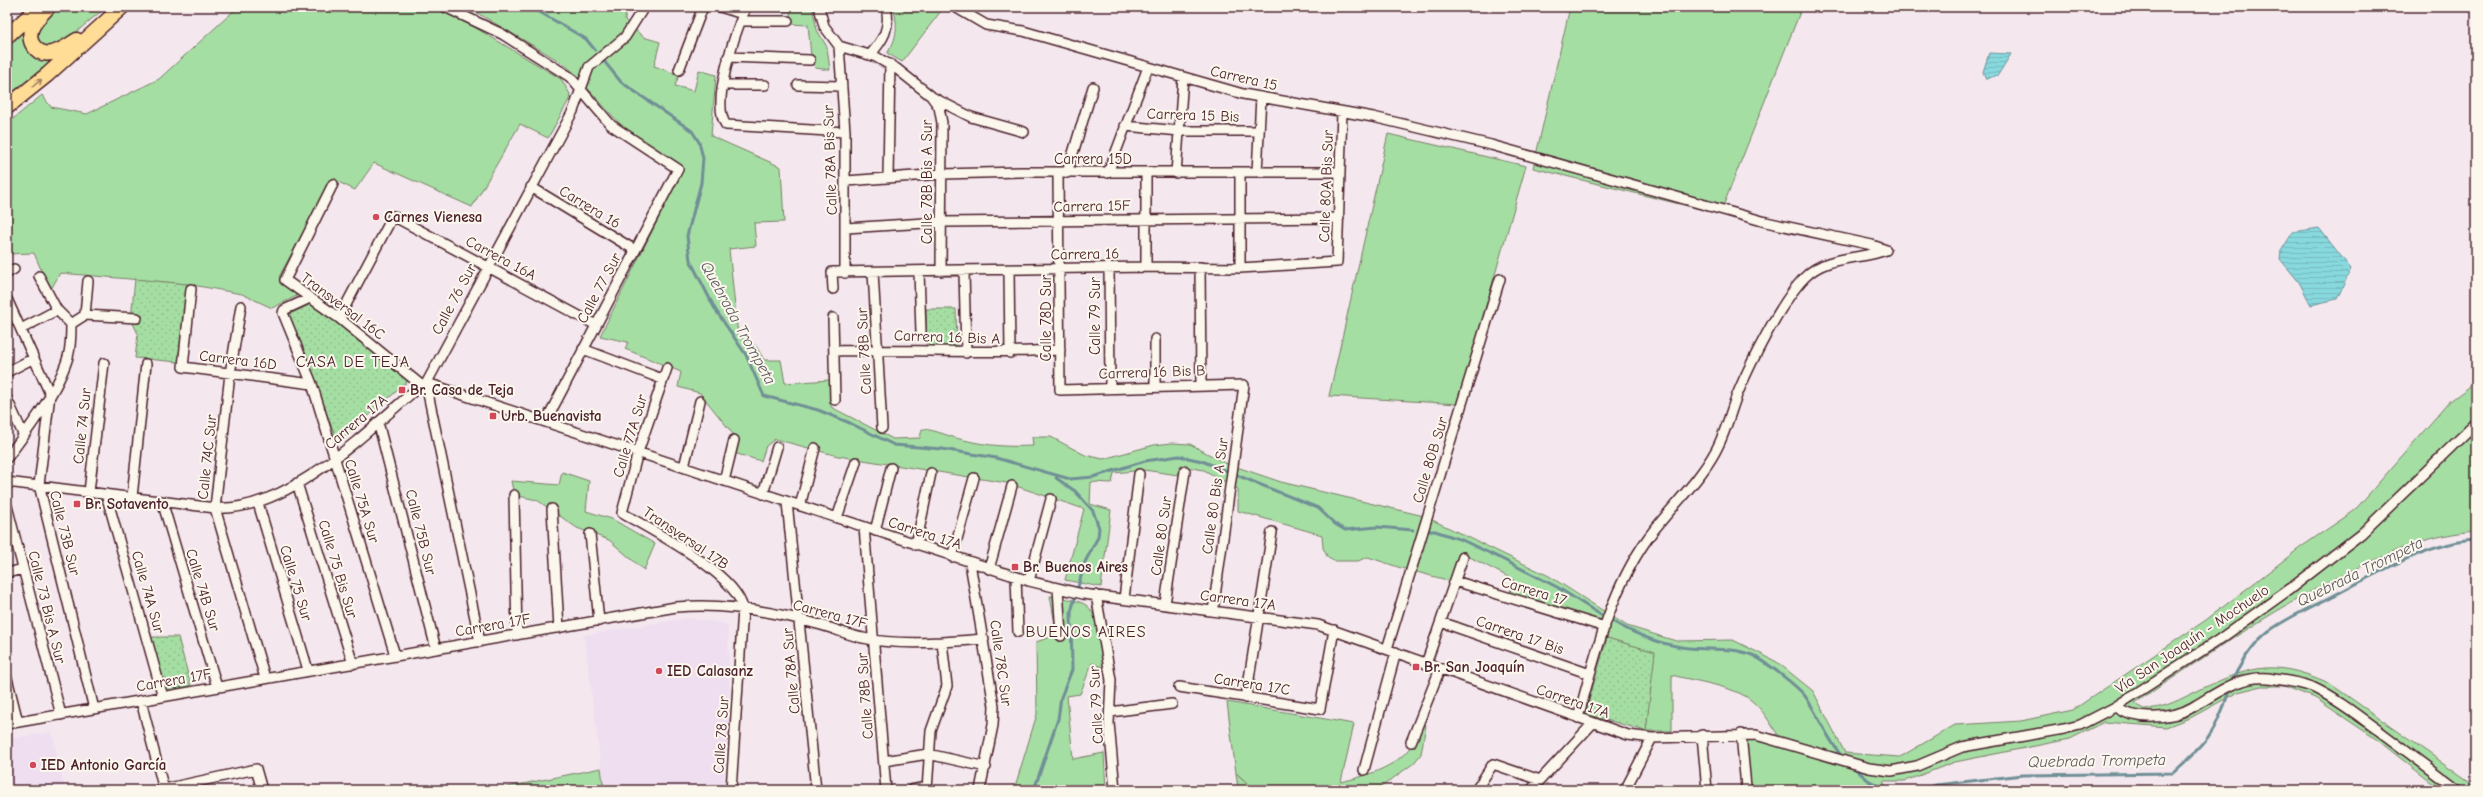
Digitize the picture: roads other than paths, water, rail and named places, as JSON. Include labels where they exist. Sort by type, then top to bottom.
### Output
[{"type":"highway","points":[[7,36],[39,7]]},
{"type":"highway","points":[[48,7],[34,24],[30,36],[36,49],[45,53],[63,49],[118,10]]},
{"type":"highway","points":[[7,107],[52,71],[118,10]]},
{"type":"street","points":[[444,7],[502,34],[570,77],[582,89]]},
{"type":"street","name":"Calle 76 Sur","points":[[424,384],[573,111],[582,89],[584,76],[589,67],[626,36],[644,7]]},
{"type":"street","points":[[679,70],[704,7]]},
{"type":"street","points":[[720,7],[744,14],[788,21]]},
{"type":"street","points":[[819,7],[824,26],[838,46],[870,55],[890,64],[931,96],[971,117],[1024,132]]},
{"type":"street","points":[[870,55],[884,39],[887,30],[886,7]]},
{"type":"street","name":"Carrera 15","points":[[955,7],[986,25],[1023,31],[1183,77],[1261,97],[1400,123],[1532,156],[1766,222],[1872,245],[1886,250],[1869,256],[1839,259],[1820,265],[1804,278],[1754,358],[1716,452],[1648,538],[1615,596],[1605,627]]},
{"type":"street","points":[[744,14],[728,57],[723,85],[722,119],[726,125],[844,132]]},
{"type":"street","name":"Calle 78A Bis Sur","points":[[838,46],[846,181],[845,273]]},
{"type":"street","points":[[728,57],[810,60]]},
{"type":"street","points":[[888,177],[890,64]]},
{"type":"street","points":[[1108,173],[1148,66]]},
{"type":"street","points":[[1176,173],[1183,77]]},
{"type":"street","points":[[723,85],[765,85]]},
{"type":"street","points":[[798,85],[841,86]]},
{"type":"street","name":"Calle 78D Sur","points":[[1060,390],[1059,221],[1063,173],[1093,87]]},
{"type":"street","name":"Calle 77 Sur","points":[[546,421],[678,169],[611,125],[593,107],[582,89]]},
{"type":"street","name":"Calle 78B Bis A Sur","points":[[931,96],[938,107],[942,123],[941,271]]},
{"type":"street","points":[[1257,172],[1261,97]]},
{"type":"street","name":"Calle 80A Bis Sur","points":[[1337,262],[1342,112]]},
{"type":"street","name":"Carrera 15 Bis","points":[[1125,126],[1180,131],[1259,131]]},
{"type":"street","name":"Carrera 15D","points":[[846,181],[942,174],[1340,172]]},
{"type":"street","points":[[1146,173],[1146,267]]},
{"type":"street","points":[[1240,173],[1240,268]]},
{"type":"street","name":"Transversal 16C","points":[[333,184],[286,280],[339,318],[424,384]]},
{"type":"street","name":"Carrera 16","points":[[531,187],[635,250]]},
{"type":"street","name":"Carrera 16A","points":[[339,318],[393,216],[596,326]]},
{"type":"street","name":"Carrera 15F","points":[[846,228],[941,222],[1339,218]]},
{"type":"street","name":"Carrera 16","points":[[833,290],[832,272],[845,273],[1146,267],[1240,268],[1337,262]]},
{"type":"street","points":[[1200,267],[1201,384]]},
{"type":"street","name":"Calle 79 Sur","points":[[1109,268],[1110,387]]},
{"type":"street","points":[[1010,270],[1010,353]]},
{"type":"street","points":[[919,271],[921,332]]},
{"type":"street","points":[[964,271],[966,353]]},
{"type":"street","name":"Calle 78B Sur","points":[[873,272],[882,428]]},
{"type":"street","points":[[39,276],[57,310],[72,324]]},
{"type":"street","name":"Calle 80B Sur","points":[[1364,770],[1392,650],[1500,279]]},
{"type":"street","points":[[85,315],[88,281]]},
{"type":"street","name":"Carrera 16D","points":[[191,289],[183,367],[312,384]]},
{"type":"street","name":"Calle 75A Sur","points":[[310,298],[283,311],[312,384],[395,655]]},
{"type":"street","points":[[7,299],[50,394]]},
{"type":"street","name":"Calle 74C Sur","points":[[241,306],[230,374],[216,508],[265,678]]},
{"type":"street","points":[[21,330],[57,310]]},
{"type":"street","points":[[7,458],[24,436],[50,394],[68,356],[72,324],[85,315],[137,318]]},
{"type":"street","points":[[833,318],[835,400]]},
{"type":"street","points":[[1155,339],[1155,386]]},
{"type":"street","points":[[583,349],[662,379]]},
{"type":"street","name":"Carrera 16 Bis A","points":[[834,351],[921,350],[966,353],[1010,353],[1060,350]]},
{"type":"street","points":[[7,372],[34,358]]},
{"type":"street","name":"Calle 74 Sur","points":[[89,492],[104,363]]},
{"type":"street","points":[[132,497],[146,364]]},
{"type":"street","name":"Calle 77A Sur","points":[[622,513],[638,452],[667,368]]},
{"type":"street","points":[[424,384],[480,642]]},
{"type":"street","name":"Carrera 17A","points":[[7,482],[216,508],[237,508],[258,503],[297,483],[335,459],[424,384],[546,421],[864,528],[1030,581],[1083,594],[1307,623],[1334,630],[1392,650],[1426,664],[1628,735],[1652,738],[1702,735],[1756,735],[1869,768]]},
{"type":"street","name":"Carrera 16 Bis B","points":[[1060,390],[1201,384],[1244,385]]},
{"type":"street","name":"Calle 80 Bis A Sur","points":[[1213,611],[1244,385]]},
{"type":"street","name":"Calle 73B Sur","points":[[50,394],[38,485],[94,709]]},
{"type":"street","points":[[7,399],[24,436]]},
{"type":"street","points":[[684,467],[700,400]]},
{"type":"street","name":"Calle 75B Sur","points":[[378,422],[436,649]]},
{"type":"street","name":"Vía San Joaquín - Mochuelo","points":[[1869,768],[1891,771],[1909,769],[1962,747],[2042,734],[2075,726],[2115,707],[2220,639],[2290,589],[2342,549],[2361,534],[2476,423]]},
{"type":"street","points":[[724,481],[734,440]]},
{"type":"street","points":[[763,494],[777,447]]},
{"type":"street","points":[[800,506],[815,448]]},
{"type":"street","points":[[837,518],[856,462]]},
{"type":"street","points":[[875,531],[891,468]]},
{"type":"street","name":"Calle 80 Sur","points":[[1165,604],[1185,471]]},
{"type":"street","points":[[916,545],[931,473]]},
{"type":"street","points":[[1124,599],[1139,474]]},
{"type":"street","points":[[952,557],[974,478]]},
{"type":"street","name":"Calle 75 Bis Sur","points":[[297,483],[353,664]]},
{"type":"street","points":[[989,569],[1012,486]]},
{"type":"street","name":"Calle 74A Sur","points":[[106,494],[163,697]]},
{"type":"street","points":[[514,495],[517,635]]},
{"type":"street","points":[[1030,581],[1052,500]]},
{"type":"street","name":"Calle 74B Sur","points":[[162,501],[217,687]]},
{"type":"street","name":"Calle 78A Sur","points":[[787,502],[800,619],[816,790]]},
{"type":"street","name":"Calle 75 Sur","points":[[258,503],[308,670]]},
{"type":"street","name":"Calle 73 Bis A Sur","points":[[7,506],[61,715]]},
{"type":"street","points":[[552,509],[559,628]]},
{"type":"street","name":"Transversal 17B","points":[[622,513],[696,558],[722,577],[737,593],[743,609]]},
{"type":"street","name":"Calle 78B Sur","points":[[864,528],[886,790]]},
{"type":"street","points":[[1246,698],[1272,532]]},
{"type":"street","points":[[590,534],[599,621]]},
{"type":"street","points":[[1426,664],[1463,557]]},
{"type":"street","name":"Calle 78C Sur","points":[[970,563],[984,639],[994,706],[994,725],[980,790]]},
{"type":"street","points":[[7,573],[23,569]]},
{"type":"street","points":[[1016,577],[1018,632]]},
{"type":"street","name":"Carrera 17","points":[[1455,581],[1605,627]]},
{"type":"street","points":[[1058,588],[1061,636]]},
{"type":"street","name":"Calle 79 Sur","points":[[1096,595],[1111,680],[1110,712],[1115,790]]},
{"type":"street","name":"Carrera 17F","points":[[7,724],[308,670],[353,664],[395,655],[480,642],[676,607],[708,605],[743,609],[800,619],[874,640],[942,642],[984,639]]},
{"type":"street","name":"Calle 78 Sur","points":[[731,790],[743,609]]},
{"type":"street","name":"Carrera 17 Bis","points":[[1441,622],[1590,674]]},
{"type":"street","points":[[1578,718],[1605,627]]},
{"type":"street","name":"Carrera 17C","points":[[1179,688],[1320,709],[1334,630]]},
{"type":"street","points":[[911,790],[927,789],[928,754],[931,731],[947,686],[942,642]]},
{"type":"street","points":[[1411,742],[1440,669]]},
{"type":"street","points":[[7,678],[18,722]]},
{"type":"street","points":[[2115,707],[2124,714],[2157,717],[2192,708],[2230,685],[2246,680],[2266,678],[2305,686],[2342,704],[2458,790]]},
{"type":"street","points":[[141,701],[164,790],[254,769],[258,771],[262,790]]},
{"type":"street","points":[[1110,712],[1172,704]]},
{"type":"street","points":[[1531,790],[1594,723]]},
{"type":"street","points":[[1741,734],[1746,787]]},
{"type":"street","points":[[1702,735],[1708,790]]},
{"type":"street","points":[[1625,790],[1652,738]]},
{"type":"street","points":[[884,760],[928,754],[986,767]]},
{"type":"street","points":[[1476,790],[1493,764],[1540,780]]},
{"type":"water","points":[[1989,53],[2011,54],[1998,75],[1986,79],[1983,72]]},
{"type":"water","points":[[2319,228],[2351,269],[2337,299],[2311,305],[2299,282],[2280,259],[2281,251],[2293,232]]},
{"type":"waterway","name":"Quebrada Trompeta","points":[[531,7],[586,39],[595,50]]},
{"type":"waterway","name":"Quebrada Trompeta","points":[[603,60],[621,82],[692,131],[699,142],[703,158],[701,183],[687,236],[690,260],[715,309],[746,355],[764,396],[818,410],[850,423],[894,445],[942,449],[996,458],[1070,479],[1093,477],[1145,461],[1179,456],[1202,461],[1318,508],[1335,524],[1345,530],[1377,527],[1413,530]]},
{"type":"waterway","points":[[1034,790],[1058,719],[1061,697],[1072,670],[1071,612],[1085,562],[1098,537],[1099,528],[1093,511],[1075,491],[1056,478]]},
{"type":"waterway","name":"Quebrada Trompeta","points":[[1425,531],[1435,531],[1462,540],[1500,558],[1557,587],[1601,615]]},
{"type":"waterway","name":"Quebrada Trompeta","points":[[2233,679],[2244,660],[2258,641],[2269,631],[2284,621],[2402,561],[2440,547],[2458,542],[2476,540]]},
{"type":"waterway","name":"Quebrada Trompeta","points":[[1612,621],[1630,631],[1659,642],[1679,647],[1745,652],[1764,662],[1795,686],[1805,696],[1832,743],[1843,758]]},
{"type":"waterway","name":"Quebrada Trompeta","points":[[1922,790],[1936,785],[2023,775],[2173,773],[2208,737],[2214,728],[2229,691]]},
{"type":"waterway","name":"Quebrada Trompeta","points":[[1853,767],[1868,780],[1887,790]]},
{"type":"waterway","name":"Quebrada Trompeta","points":[[1869,781],[1875,790]]},
{"type":"place","name":"Carnes Vienesa","points":[[376,217]]},
{"type":"place","name":"Br. Casa de Teja","points":[[402,390]]},
{"type":"place","name":"Urb. Buenavista","points":[[493,416]]},
{"type":"place","name":"Br. Sotavento","points":[[77,504]]},
{"type":"place","name":"Br. Buenos Aires","points":[[1015,567]]},
{"type":"place","name":"Br. San Joaquín","points":[[1416,667]]},
{"type":"place","name":"IED Calasanz","points":[[659,671]]},
{"type":"place","name":"IED Antonio García","points":[[33,765]]},
{"type":"district","name":"CASA DE TEJA","points":[[353,362]]},
{"type":"district","name":"BUENOS AIRES","points":[[1086,632]]}]
